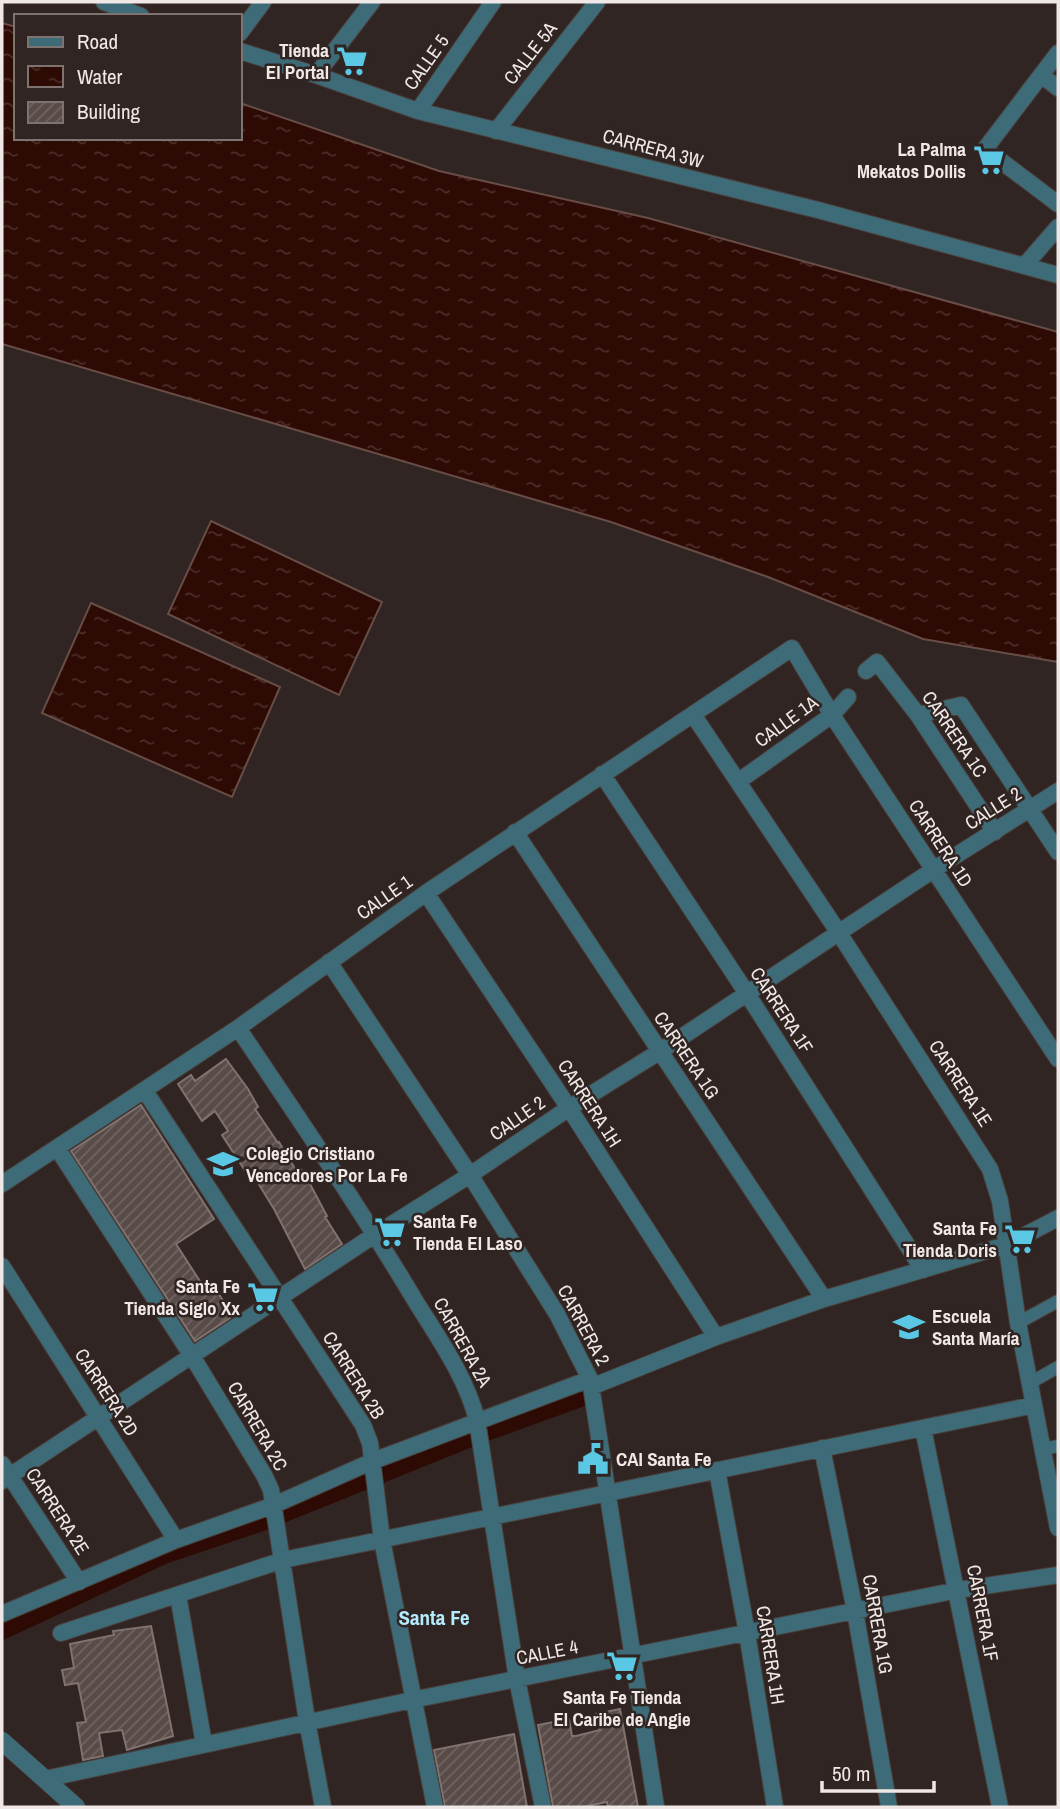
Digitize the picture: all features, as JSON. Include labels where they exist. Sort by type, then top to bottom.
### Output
[{"type":"street","points":[[104,2],[136,14]]},
{"type":"street","points":[[242,30],[263,2]]},
{"type":"street","points":[[316,75],[372,2]]},
{"type":"street","name":"CALLE 5","points":[[418,111],[493,2]]},
{"type":"street","name":"CALLE 5A","points":[[496,131],[597,2]]},
{"type":"street","name":"CARRERA 3W","points":[[242,52],[418,111],[818,210],[1058,275]]},
{"type":"street","points":[[1058,53],[985,149],[1058,204]]},
{"type":"street","points":[[1041,75],[1058,88]]},
{"type":"street","points":[[1025,265],[1058,227]]},
{"type":"street","name":"CARRERA 1D","points":[[792,648],[832,715],[1058,1059]]},
{"type":"street","name":"CALLE 1","points":[[2,1184],[238,1028],[426,893],[792,648]]},
{"type":"street","name":"CARRERA 1C","points":[[872,666],[918,715],[995,832]]},
{"type":"street","name":"CALLE 1A","points":[[746,776],[832,715],[848,697]]},
{"type":"street","points":[[918,715],[961,705],[1058,852]]},
{"type":"street","name":"CARRERA 1E","points":[[694,716],[839,933],[990,1168],[1000,1201],[1018,1323],[1034,1405],[1050,1447],[1058,1528]]},
{"type":"street","name":"CARRERA 1F","points":[[603,774],[923,1270]]},
{"type":"street","name":"CALLE 2","points":[[4,1474],[99,1417],[569,1108],[659,1052],[746,992],[1058,791]]},
{"type":"street","name":"CARRERA 1G","points":[[515,832],[824,1299]]},
{"type":"street","name":"CARRERA 1H","points":[[426,893],[569,1108],[716,1337]]},
{"type":"street","name":"CARRERA 2","points":[[329,962],[470,1175],[557,1314],[592,1388],[656,1807]]},
{"type":"street","name":"CARRERA 2A","points":[[238,1028],[376,1234],[454,1365],[472,1401],[478,1423],[517,1679],[542,1807]]},
{"type":"street","name":"CARRERA 2B","points":[[145,1091],[363,1425],[374,1464],[382,1541],[435,1807]]},
{"type":"street","name":"CARRERA 2C","points":[[57,1148],[192,1356],[264,1475],[275,1508],[307,1721],[323,1807]]},
{"type":"street","points":[[2,1614],[176,1540],[275,1508],[374,1464],[478,1423],[592,1388],[716,1337],[824,1299],[1006,1245],[1058,1218]]},
{"type":"street","name":"CARRERA 2D","points":[[2,1266],[176,1540]]},
{"type":"street","points":[[1018,1323],[1058,1301]]},
{"type":"street","points":[[1030,1383],[1058,1367]]},
{"type":"street","points":[[61,1633],[283,1560],[1034,1405]]},
{"type":"street","name":"CARRERA 1F","points":[[923,1428],[1000,1807]]},
{"type":"street","name":"CARRERA 1G","points":[[822,1448],[855,1611],[889,1807]]},
{"type":"street","name":"CARRERA 1H","points":[[717,1470],[775,1807]]},
{"type":"street","name":"CARRERA 2E","points":[[4,1474],[79,1582]]},
{"type":"street","name":"CALLE 4","points":[[45,1779],[307,1721],[958,1590],[1058,1575]]},
{"type":"street","points":[[178,1595],[204,1744]]},
{"type":"street","points":[[2,1741],[76,1807]]},
{"type":"water","points":[[2,23],[14,26],[14,140],[242,140],[242,104],[439,171],[648,218],[1058,332],[1058,662],[923,639],[768,577],[611,522],[2,344]]},
{"type":"water","points":[[211,521],[382,602],[339,695],[168,614]]},
{"type":"water","points":[[91,603],[280,687],[232,797],[42,713]]},
{"type":"building","points":[[226,1059],[248,1089],[258,1107],[255,1109],[297,1172],[301,1169],[342,1244],[305,1269],[255,1178],[251,1180],[222,1135],[228,1131],[215,1111],[202,1121],[178,1084],[191,1075],[195,1081]]},
{"type":"building","points":[[141,1105],[214,1219],[176,1244],[205,1289],[212,1284],[233,1316],[195,1341],[71,1151]]},
{"type":"building","points":[[151,1626],[173,1736],[127,1750],[122,1730],[99,1733],[103,1756],[83,1760],[77,1723],[86,1722],[78,1683],[65,1685],[62,1670],[74,1668],[70,1644],[114,1635],[113,1631]]},
{"type":"building","points":[[620,1709],[638,1807],[608,1807],[607,1802],[582,1807],[553,1807],[538,1725],[569,1719],[572,1736],[576,1736],[600,1730],[596,1714]]},
{"type":"building","points":[[514,1734],[527,1807],[445,1807],[434,1750]]},
{"type":"waterway","points":[[2,1632],[164,1556],[265,1522],[478,1436],[589,1396]]},
{"type":"place","name":"Tienda El Portal","points":[[352,61]]},
{"type":"place","name":"La Palma Mekatos Dollis","points":[[989,160]]},
{"type":"place","name":"Colegio Cristiano Vencedores Por La Fe","points":[[223,1164]]},
{"type":"place","name":"Santa Fe Tienda El Laso","points":[[390,1232]]},
{"type":"place","name":"Santa Fe Tienda Doris","points":[[1020,1239]]},
{"type":"place","name":"Santa Fe Tienda Siglo Xx","points":[[263,1297]]},
{"type":"place","name":"Escuela Santa María","points":[[909,1327]]},
{"type":"place","name":"CAI Santa Fe","points":[[593,1459]]},
{"type":"place","name":"Santa Fe Tienda El Caribe de Angie","points":[[622,1666]]},
{"type":"district","name":"Santa Fe","points":[[434,1617]]}]
